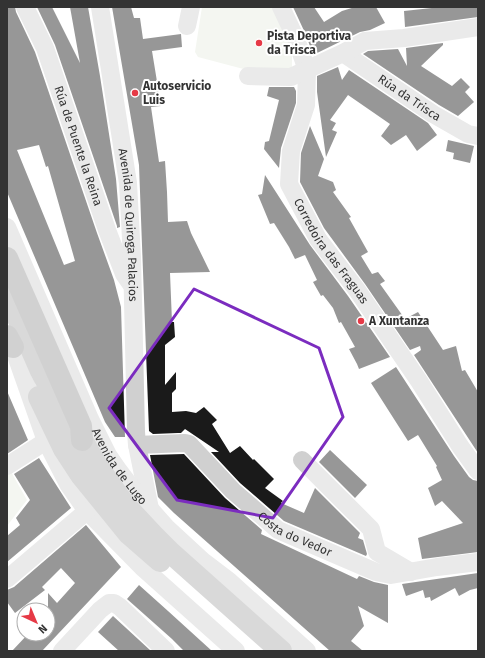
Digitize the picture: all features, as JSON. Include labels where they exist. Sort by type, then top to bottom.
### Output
[{"type":"highway","points":[[7,258],[79,422]]},
{"type":"highway","points":[[78,391],[79,422]]},
{"type":"main road","name":"Avenida de Lugo","points":[[7,293],[41,371],[79,422],[96,464],[124,504],[153,535],[281,651]]},
{"type":"main road","points":[[9,337],[64,449],[81,475],[129,534],[260,651]]},
{"type":"street","name":"Rúa de Puente la Reina","points":[[24,7],[45,48],[107,230],[124,274],[132,285]]},
{"type":"street","name":"Avenida de Quiroga Palacios","points":[[100,7],[128,183],[137,444],[151,511]]},
{"type":"street","points":[[187,26],[191,7]]},
{"type":"street","name":"Corredoira das Fraguas","points":[[280,7],[296,39],[307,70],[306,105],[291,151],[288,184],[318,239],[357,290],[478,471]]},
{"type":"street","points":[[248,76],[291,77],[365,41],[404,38],[478,27]]},
{"type":"street","name":"Rúa da Trisca","points":[[343,53],[433,114],[468,134],[478,136]]},
{"type":"street","points":[[7,227],[78,391]]},
{"type":"street","points":[[9,337],[46,441],[68,484],[87,511],[142,567],[236,651]]},
{"type":"street","name":"Avenida de Lugo","points":[[79,422],[108,454],[119,471],[151,511],[204,562],[229,581],[306,651]]},
{"type":"street","points":[[7,466],[46,441]]},
{"type":"street","name":"Avenida de Quiroga Palacios","points":[[119,471],[126,469],[131,465],[134,460],[137,444]]},
{"type":"street","name":"Costa do Vedor","points":[[137,444],[189,444],[233,491],[278,530],[376,572],[391,575],[478,562]]},
{"type":"street","points":[[302,460],[371,530],[377,552],[411,572]]},
{"type":"street","points":[[7,579],[87,511]]},
{"type":"street","points":[[62,651],[100,610],[109,603],[114,603],[120,607],[166,651]]},
{"type":"highlighted area","points":[[194,289],[319,348],[343,417],[273,518],[177,500],[109,408]]},
{"type":"shaded area","points":[[202,7],[273,7],[292,46],[292,71],[251,71],[198,57],[195,52]]},
{"type":"shaded area","points":[[10,470],[27,500],[7,526],[7,471]]},
{"type":"building","points":[[7,7],[15,7],[35,52],[114,280],[121,307],[125,437],[115,437],[105,422],[7,192]],"holes":[[[39,145],[46,167],[48,166],[75,261],[64,265],[17,150]]]},
{"type":"building","points":[[37,7],[52,7],[80,63],[70,7],[88,7],[116,179],[120,227],[117,228],[55,45]]},
{"type":"building","points":[[112,7],[131,7],[134,18],[140,18],[143,39],[181,34],[182,47],[152,51],[161,106],[151,107],[159,162],[165,161],[168,222],[187,221],[191,233],[210,272],[170,273],[172,322],[174,322],[175,337],[165,345],[165,385],[176,372],[176,389],[172,393],[172,412],[186,411],[196,413],[204,407],[217,420],[212,424],[230,453],[240,446],[274,479],[265,488],[283,501],[281,503],[304,513],[315,488],[360,533],[358,538],[363,540],[367,554],[366,556],[284,521],[240,483],[211,452],[219,452],[185,429],[181,433],[153,434],[149,431],[139,165]]},
{"type":"building","points":[[293,7],[314,7],[324,22],[342,11],[355,7],[376,7],[385,23],[370,30],[360,32],[313,55],[306,35]]},
{"type":"building","points":[[441,7],[478,7],[478,17],[405,27],[404,11]]},
{"type":"building","points":[[443,43],[443,45],[421,66],[452,86],[461,78],[470,87],[465,92],[474,102],[458,116],[363,54],[368,51],[398,49],[407,66],[406,48]]},
{"type":"building","points":[[338,67],[342,80],[349,70],[428,123],[437,135],[417,151],[406,135],[391,145],[381,136],[390,124],[348,95],[330,120],[336,123],[332,130],[337,132],[326,157],[317,92],[317,76]]},
{"type":"building","points":[[269,87],[294,87],[296,91],[296,103],[281,148],[279,168],[264,149],[265,142],[269,141],[279,100],[267,96]]},
{"type":"building","points":[[310,126],[324,159],[318,176],[333,182],[336,190],[333,192],[351,217],[349,218],[368,252],[361,256],[372,274],[378,272],[385,281],[380,284],[405,319],[418,312],[443,350],[456,346],[462,371],[465,370],[478,392],[478,453],[414,355],[421,350],[420,346],[410,350],[365,284],[324,228],[300,182],[301,153]]},
{"type":"building","points":[[448,140],[474,146],[470,163],[453,159],[454,153],[446,151]]},
{"type":"building","points":[[265,175],[310,245],[348,296],[390,357],[359,369],[349,349],[355,347],[341,322],[339,323],[333,308],[323,295],[321,296],[313,282],[317,280],[305,255],[295,259],[274,223],[270,224],[258,195],[262,194]]},
{"type":"building","points":[[396,367],[469,477],[478,481],[478,552],[422,559],[418,538],[463,523],[442,501],[435,506],[428,488],[442,480],[436,467],[437,466],[418,435],[408,441],[371,383]]},
{"type":"building","points":[[7,391],[28,440],[7,454]]},
{"type":"building","points":[[330,450],[367,485],[355,498],[319,462]]},
{"type":"building","points":[[184,454],[225,498],[262,530],[261,534],[357,579],[359,576],[374,582],[388,585],[388,623],[358,606],[364,626],[351,641],[363,651],[330,651],[174,513],[158,497],[150,455]]},
{"type":"building","points":[[39,458],[71,508],[7,562],[7,536],[20,525],[16,518],[30,500],[14,474]]},
{"type":"building","points":[[86,525],[121,567],[56,636],[56,602],[48,602],[48,593],[57,603],[75,583],[61,568],[42,587],[45,590],[29,602],[16,602],[15,613],[7,602],[7,590],[14,587]]},
{"type":"building","points":[[478,573],[478,588],[470,590],[459,596],[455,588],[431,601],[430,597],[425,598],[423,590],[406,596],[402,584]]},
{"type":"building","points":[[139,585],[212,651],[184,651],[127,599]]},
{"type":"building","points":[[113,616],[151,651],[119,651],[98,632]]},
{"type":"building","points":[[20,642],[50,642],[42,651],[12,651]]},
{"type":"place","name":"Pista Deportiva da Trisca","points":[[259,43]]},
{"type":"place","name":"Autoservicio Luis","points":[[135,93]]},
{"type":"place","name":"A Xuntanza","points":[[361,321]]}]
